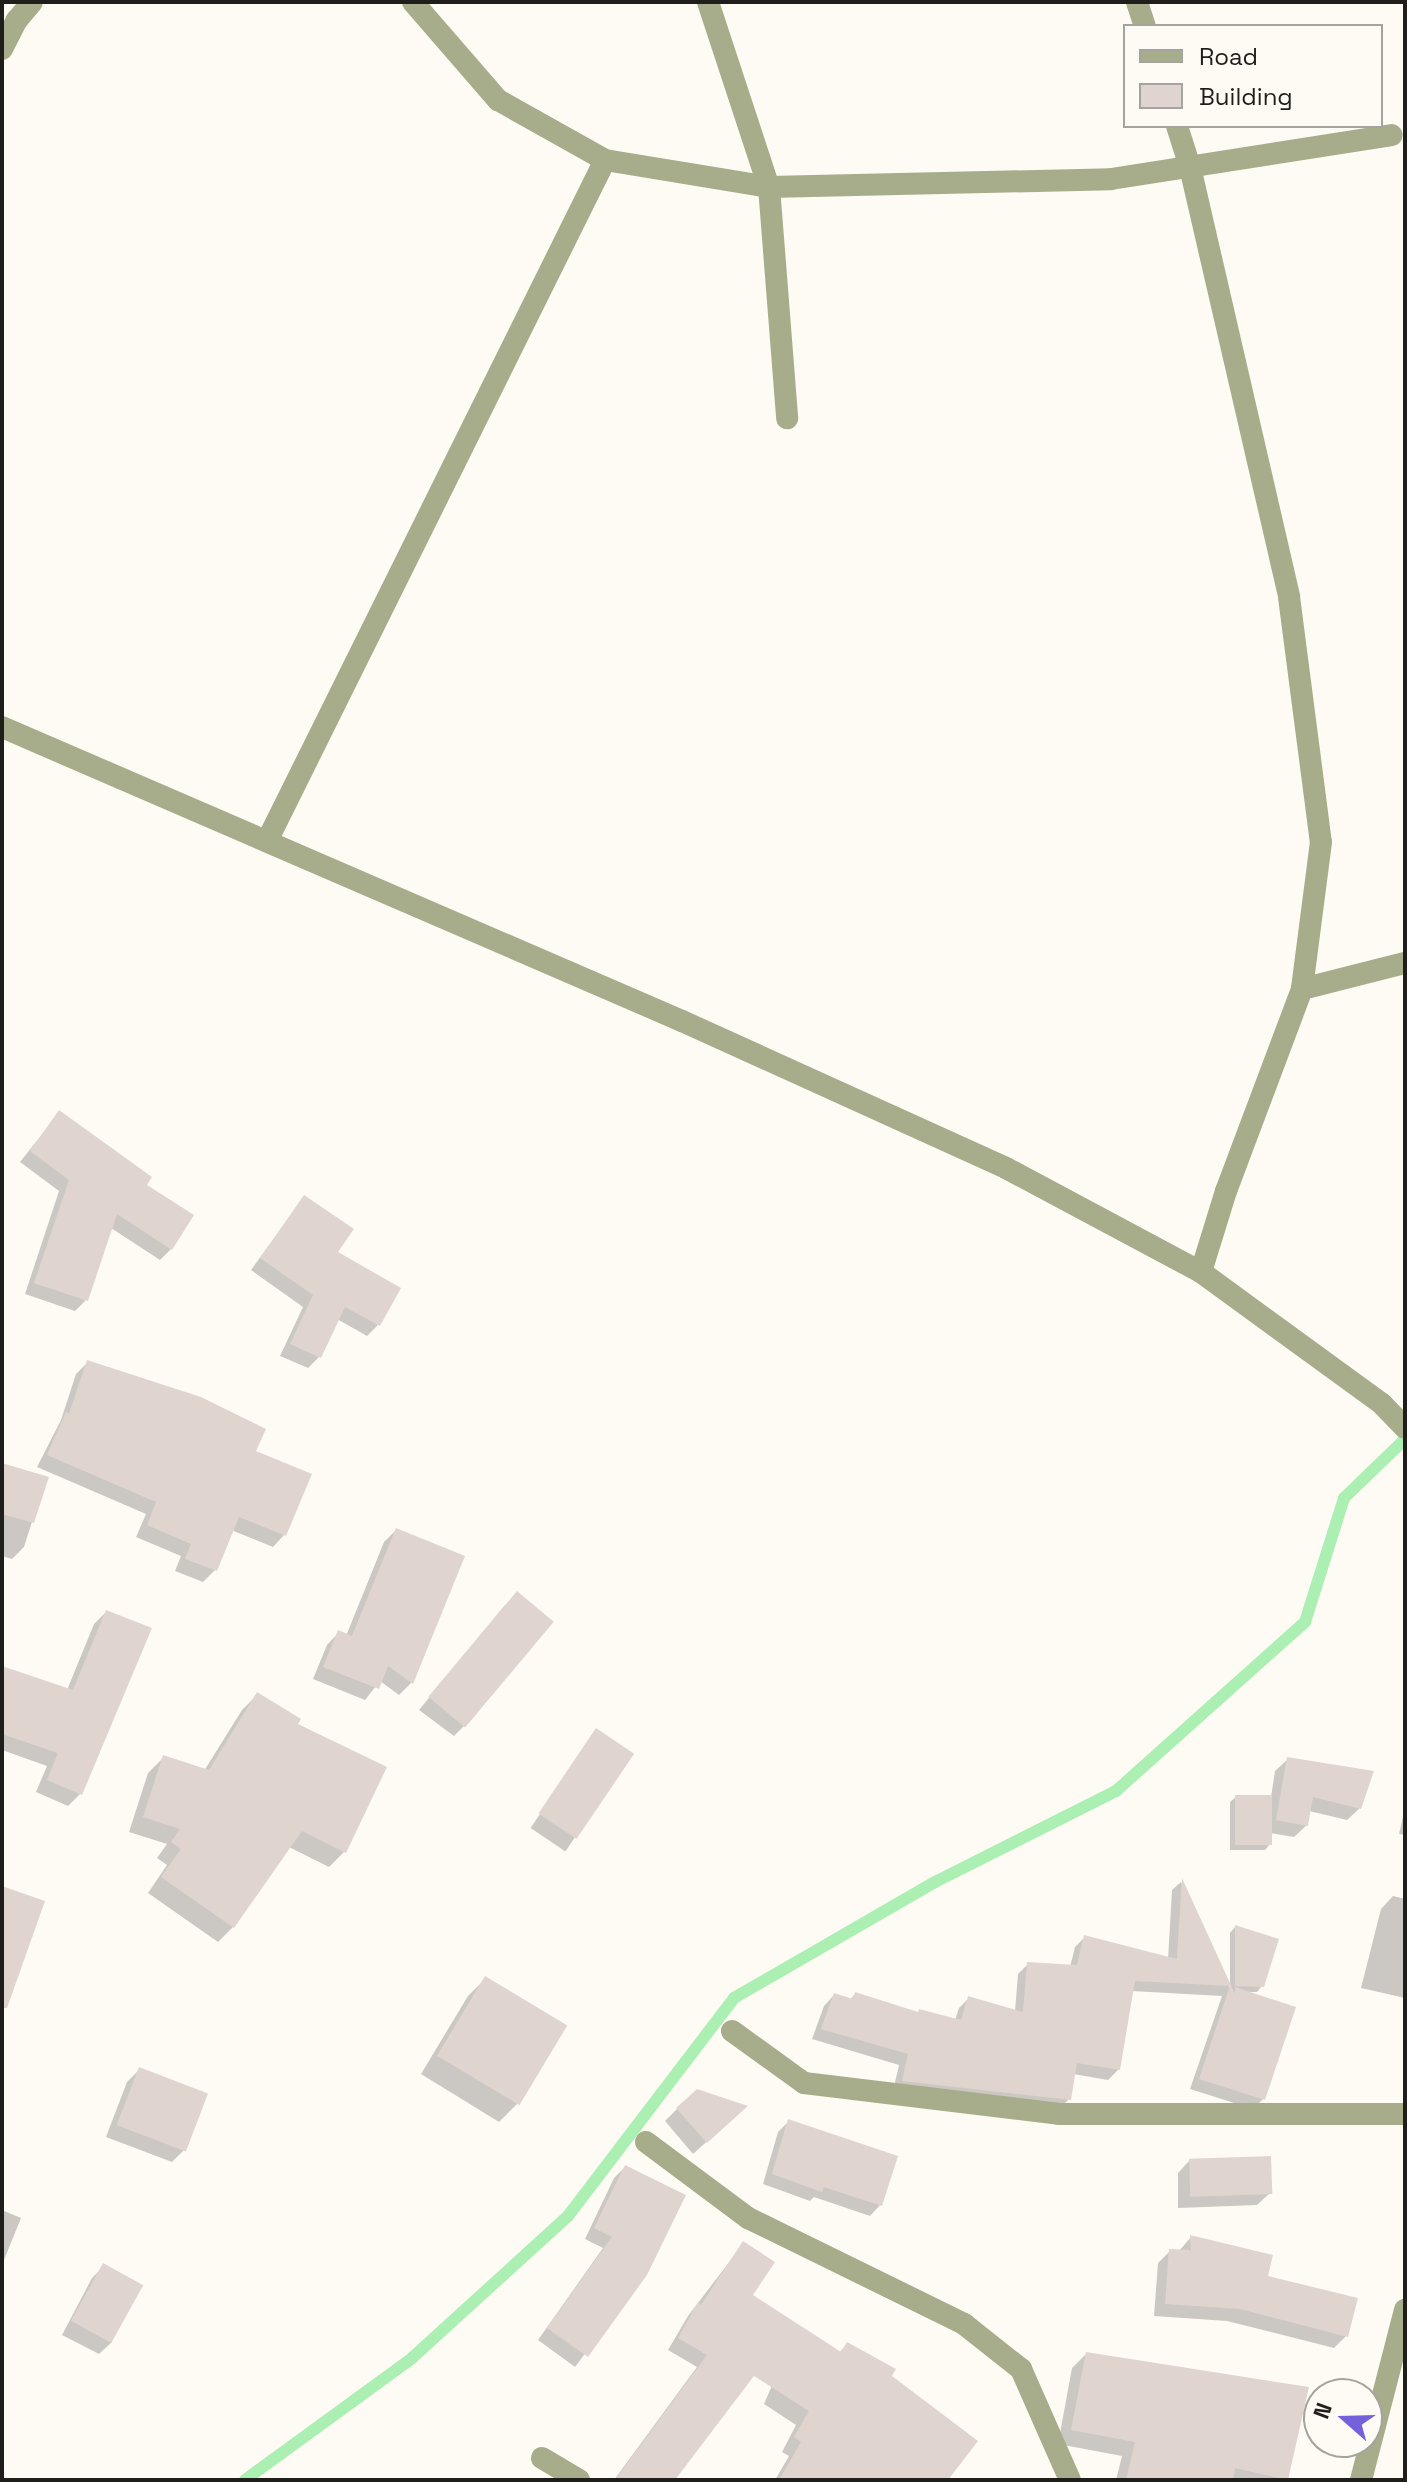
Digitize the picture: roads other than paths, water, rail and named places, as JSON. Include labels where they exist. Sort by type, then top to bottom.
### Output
[{"type":"street","points":[[2,49],[17,20],[32,2]]},
{"type":"street","points":[[413,2],[498,100],[605,160],[769,187],[1111,179],[1392,135]]},
{"type":"street","points":[[708,2],[769,187],[787,418]]},
{"type":"street","points":[[1137,2],[1144,24]]},
{"type":"street","points":[[1178,128],[1190,167],[1289,597],[1321,842],[1302,989],[1226,1191],[1201,1272]]},
{"type":"street","points":[[267,841],[605,160]]},
{"type":"street","points":[[2,727],[682,1021],[1006,1168],[1201,1272],[1382,1404],[1405,1428]]},
{"type":"street","points":[[1302,989],[1405,963]]},
{"type":"street","points":[[732,2031],[804,2083],[1059,2114],[1405,2114]]},
{"type":"street","points":[[646,2142],[748,2218],[964,2324],[1021,2369],[1070,2480]]},
{"type":"street","points":[[1361,2480],[1405,2310]]},
{"type":"street","points":[[542,2458],[579,2480]]},
{"type":"waterway","points":[[245,2480],[412,2358],[568,2216],[734,1998],[937,1881],[1116,1791],[1305,1622],[1344,1498],[1405,1439]]}]
